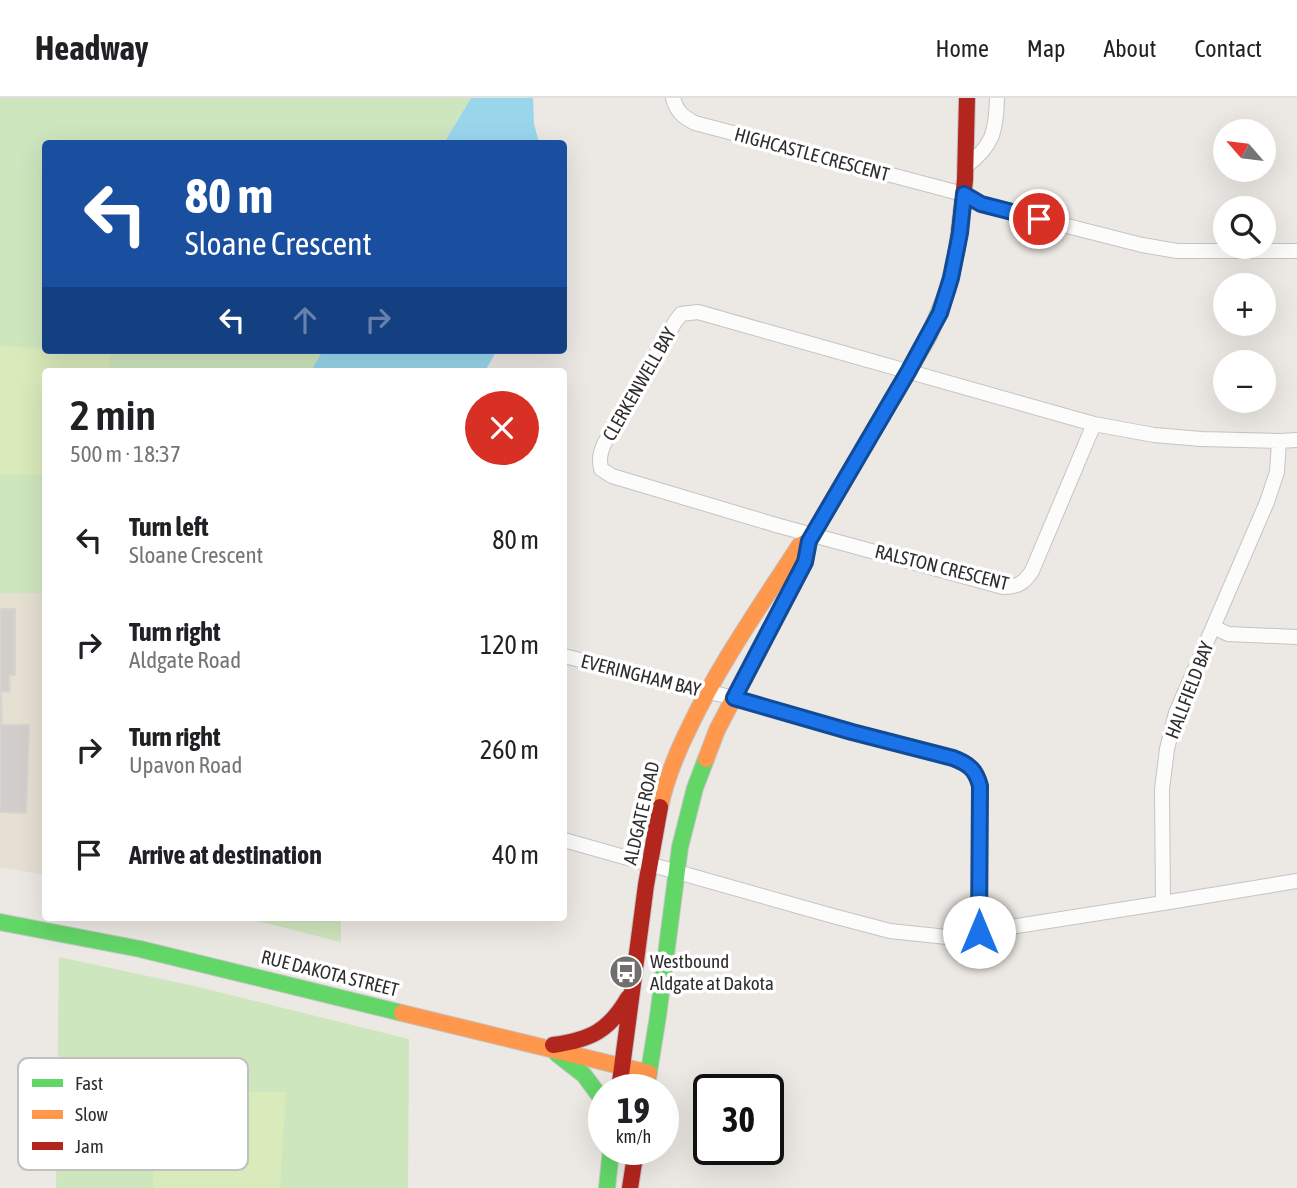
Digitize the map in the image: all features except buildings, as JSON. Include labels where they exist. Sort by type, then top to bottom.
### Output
[{"type":"street","name":"HIGHCASTLE CRESCENT","points":[[674,98],[675,106],[681,114],[695,123],[964,194],[981,204],[1142,245],[1177,251],[1297,251]]},
{"type":"street","name":"ALDGATE ROAD","points":[[649,1073],[663,868],[662,799],[671,770],[692,719],[720,695],[805,562],[811,538],[940,313],[951,278],[960,233],[967,98]]},
{"type":"street","points":[[965,167],[979,157],[993,136],[997,98]]},
{"type":"street","name":"CLERKENWELL BAY","points":[[811,538],[612,476],[601,469],[600,455],[604,443],[681,314],[698,312],[908,372]]},
{"type":"street","points":[[908,372],[1094,424],[1154,435],[1201,439],[1297,440]]},
{"type":"street","name":"RALSTON CRESCENT","points":[[811,538],[1003,587],[1015,587],[1025,581],[1032,571],[1094,424]]},
{"type":"street","name":"HALLFIELD BAY","points":[[1163,903],[1162,789],[1167,749],[1176,713],[1267,502],[1277,472],[1279,441]]},
{"type":"street","name":"ALDGATE ROAD","points":[[621,1074],[631,989],[663,868],[687,817],[717,730],[720,695],[792,556],[799,546],[811,538]]},
{"type":"street","points":[[1213,626],[1228,634],[1297,638]]},
{"type":"street","name":"EVERINGHAM BAY","points":[[567,657],[720,695],[953,758],[968,765],[975,771],[980,786],[979,932]]},
{"type":"street","points":[[567,841],[890,931],[947,937],[1297,881]]},
{"type":"street","name":"RUE DAKOTA STREET","points":[[0,922],[140,949],[649,1073]]},
{"type":"street","points":[[543,1046],[571,1043],[599,1032],[617,1016],[631,989]]},
{"type":"street","points":[[543,1046],[578,1069],[588,1079]]},
{"type":"street","points":[[607,1188],[609,1165]]},
{"type":"street","points":[[630,1188],[634,1165]]},
{"type":"shaded area","points":[[0,593],[42,593],[42,874],[0,867]]},
{"type":"green space","points":[[0,98],[471,98],[446,140],[42,140],[42,354],[321,354],[313,368],[42,368],[42,593],[0,593]]},
{"type":"green space","points":[[0,346],[42,348],[42,354],[110,354],[109,368],[42,368],[42,475],[0,474]]},
{"type":"green space","points":[[257,921],[341,921],[341,942]]},
{"type":"green space","points":[[59,957],[194,986],[409,1039],[408,1188],[56,1188],[56,1170],[248,1170],[248,1058],[58,1058]]},
{"type":"green space","points":[[248,1092],[286,1092],[280,1188],[153,1188],[153,1171],[248,1170]]},
{"type":"water","points":[[471,98],[533,98],[534,124],[538,140],[446,140]]},
{"type":"water","points":[[321,354],[495,354],[487,368],[313,368]]},
{"type":"traffic: fast","points":[[835,496],[929,336],[948,289],[957,249]]},
{"type":"traffic: fast","points":[[649,1074],[680,847],[695,788],[706,759]]},
{"type":"traffic: fast","points":[[0,922],[140,949],[402,1013]]},
{"type":"traffic: fast","points":[[557,1054],[588,1080]]},
{"type":"traffic: fast","points":[[607,1188],[609,1165]]},
{"type":"traffic: slow","points":[[706,759],[717,730],[805,562],[809,541],[835,496]]},
{"type":"traffic: slow","points":[[660,807],[676,756],[714,680],[799,546],[809,541]]},
{"type":"traffic: slow","points":[[402,1013],[649,1073]]},
{"type":"traffic: jam","points":[[957,249],[965,180],[967,98]]},
{"type":"traffic: jam","points":[[621,1074],[646,885],[660,807]]},
{"type":"traffic: jam","points":[[553,1045],[578,1040],[597,1032],[613,1019],[628,998]]},
{"type":"traffic: jam","points":[[630,1188],[634,1165]]},
{"type":"place","name":"Westbound Aldgate at Dakota","points":[[626,972]]},
{"type":"route","points":[[979,932],[980,786],[975,771],[953,758],[734,698],[805,562],[809,541],[940,313],[951,278],[964,194],[981,204],[1039,219]]}]
